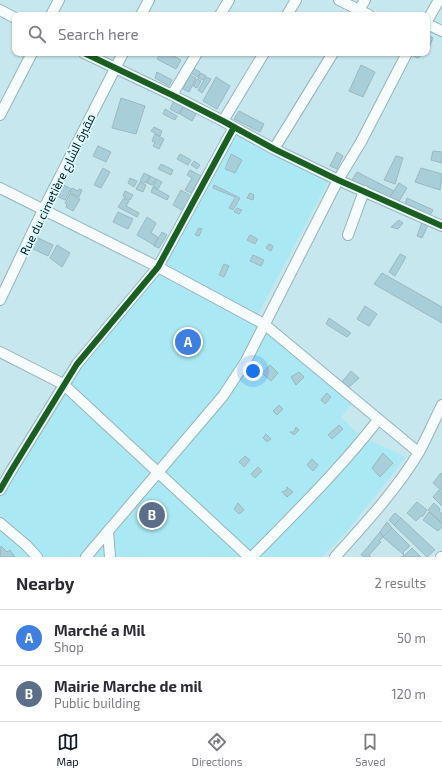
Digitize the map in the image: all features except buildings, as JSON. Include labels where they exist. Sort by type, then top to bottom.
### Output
[{"type":"street","points":[[53,12],[59,0]]},
{"type":"street","points":[[143,12],[149,0]]},
{"type":"street","points":[[222,12],[229,0]]},
{"type":"street","points":[[289,12],[296,0]]},
{"type":"street","points":[[339,0],[357,12],[365,0]]},
{"type":"street","points":[[430,16],[439,0]]},
{"type":"street","points":[[0,10],[12,16]]},
{"type":"street","points":[[430,26],[442,32]]},
{"type":"street","points":[[0,115],[30,56]]},
{"type":"street","points":[[90,56],[172,95],[274,149],[338,180],[442,226]]},
{"type":"street","name":"Rue du cimetière مقبرة الشارع","points":[[0,300],[43,210],[121,56]]},
{"type":"street","points":[[172,95],[195,56]]},
{"type":"street","points":[[223,121],[262,56]]},
{"type":"street","points":[[274,149],[331,56]]},
{"type":"street","points":[[86,557],[223,396],[246,361],[338,180],[361,142],[405,56]]},
{"type":"street","points":[[0,490],[10,470],[77,364],[158,267],[234,127]]},
{"type":"street","points":[[0,188],[158,267],[264,324],[418,452]]},
{"type":"street","points":[[348,235],[364,191]]},
{"type":"street","points":[[0,352],[63,384],[251,557],[294,514],[360,443],[378,420]]},
{"type":"street","points":[[335,557],[388,495],[418,452],[442,405]]},
{"type":"street","points":[[0,523],[26,545],[37,557]]},
{"type":"street","points":[[108,531],[110,557]]},
{"type":"shaded area","points":[[233,133],[329,180],[254,322],[353,403],[341,417],[359,435],[406,457],[348,530],[322,557],[0,557],[0,496],[7,481],[67,380],[155,275]]},
{"type":"cycle path","points":[[90,56],[172,95],[274,149],[338,180],[442,226]]},
{"type":"cycle path","points":[[0,490],[77,364],[158,267],[234,127]]},
{"type":"place","name":"Marché a Mil","points":[[188,342]]},
{"type":"place","name":"Mairie Marche de mil","points":[[152,515]]}]
